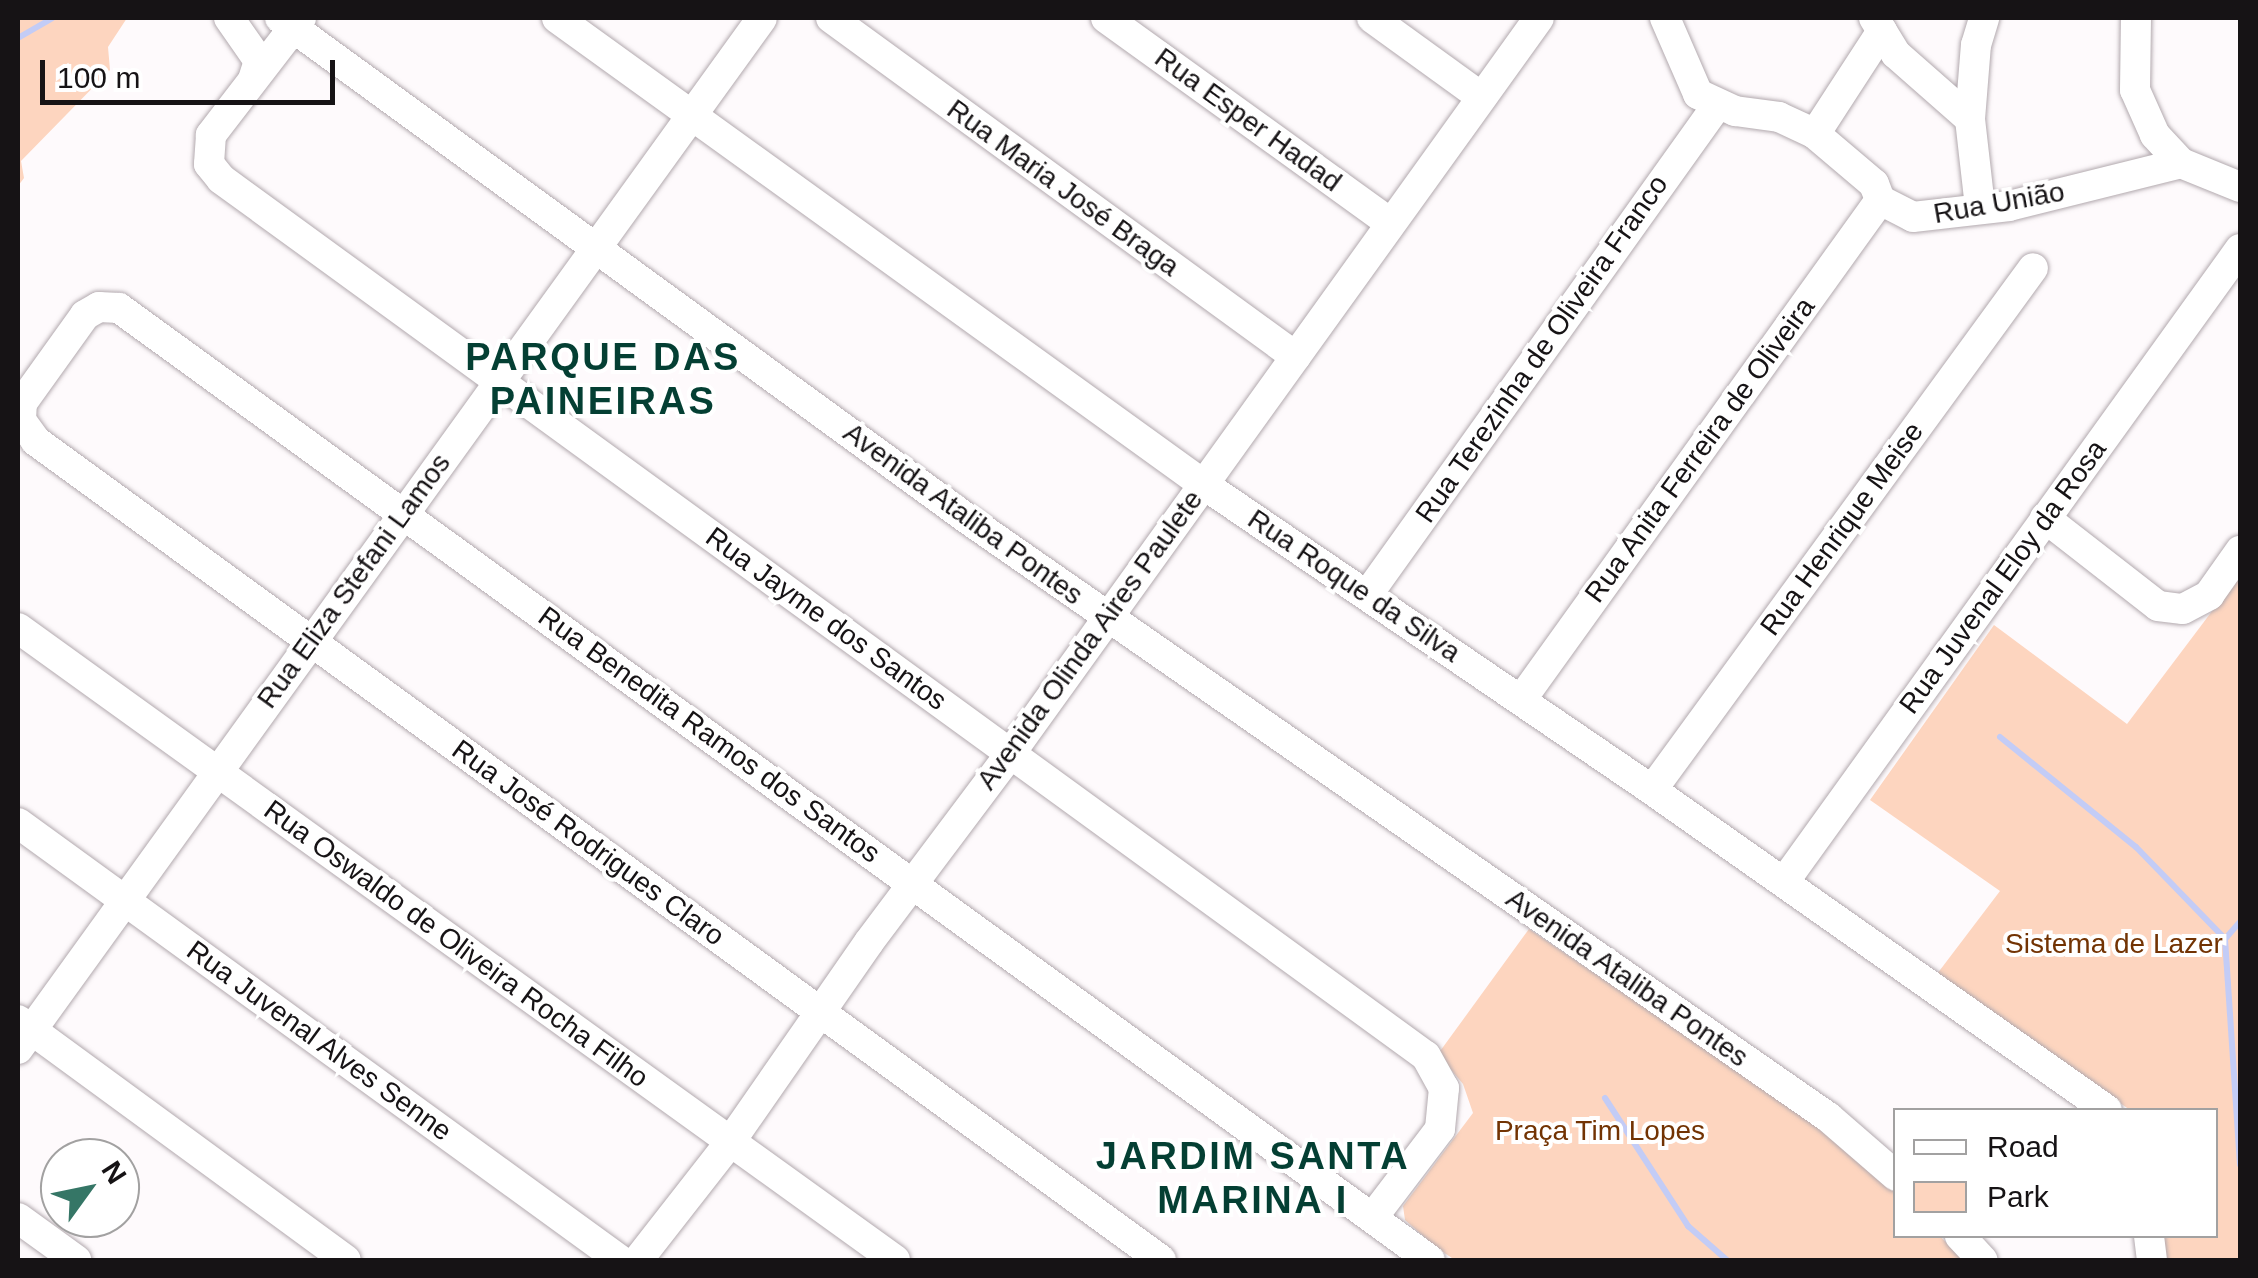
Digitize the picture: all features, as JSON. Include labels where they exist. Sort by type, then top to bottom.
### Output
[{"type":"street","points":[[229,18],[260,62],[253,79]]},
{"type":"street","name":"Rua Roque da Silva","points":[[557,18],[1203,484],[1652,790],[2104,1108]]},
{"type":"street","name":"Rua Eliza Stefani Lamos","points":[[22,1033],[126,901],[308,641],[407,514],[688,114],[762,18]]},
{"type":"street","name":"Rua Maria José Braga","points":[[830,18],[1296,357]]},
{"type":"street","name":"Rua Esper Hadad","points":[[1106,18],[1390,223]]},
{"type":"street","points":[[1372,18],[1481,96]]},
{"type":"street","name":"Avenida Olinda Aires Paulete","points":[[638,1260],[728,1145],[1538,18]]},
{"type":"street","points":[[1665,18],[1698,94],[1735,111],[1779,117],[1815,134],[1874,184],[1880,200]]},
{"type":"street","points":[[2136,18],[2135,90],[2155,135],[2181,163],[2240,187]]},
{"type":"street","points":[[1980,19],[1970,119],[1980,207]]},
{"type":"street","name":"Rua Jayme dos Santos","points":[[292,21],[211,135],[210,164],[221,180],[1426,1056],[1444,1088],[1440,1129],[1372,1217]]},
{"type":"street","name":"Avenida Ataliba Pontes","points":[[292,21],[596,248],[1106,616],[1814,1108],[1893,1174]]},
{"type":"street","points":[[1815,134],[1878,24],[1915,74],[1970,119]]},
{"type":"street","name":"Rua Terezinha de Oliveira Franco","points":[[1368,594],[1718,104]]},
{"type":"street","name":"Rua União","points":[[1880,200],[1913,217],[2009,206],[2181,163]]},
{"type":"street","name":"Rua Anita Ferreira de Oliveira","points":[[1521,700],[1880,200]]},
{"type":"street","name":"Rua Juvenal Eloy da Rosa","points":[[1784,882],[2232,261]]},
{"type":"street","name":"Rua Henrique Meise","points":[[1652,790],[2033,268]]},
{"type":"street","name":"Rua Benedita Ramos dos Santos","points":[[21,420],[22,402],[85,315],[100,307],[119,308],[1430,1260]]},
{"type":"street","name":"Rua José Rodrigues Claro","points":[[21,420],[36,441],[1161,1260]]},
{"type":"street","points":[[2045,518],[2158,606],[2183,609],[2209,595],[2240,551]]},
{"type":"street","name":"Rua Oswaldo de Oliveira Rocha Filho","points":[[18,628],[875,1255]]},
{"type":"street","name":"Rua Juvenal Alves Senne","points":[[18,823],[620,1260]]},
{"type":"street","points":[[22,1033],[346,1260]]},
{"type":"street","points":[[18,1218],[76,1260]]},
{"type":"street","points":[[1962,1238],[1982,1260]]},
{"type":"green space","points":[[18,18],[127,18],[108,47],[110,70],[21,161],[24,178],[18,186]]},
{"type":"green space","name":"Sistema de Lazer","points":[[2240,574],[2240,1260],[2163,1260],[2162,1238],[2218,1238],[2218,1108],[2127,1108],[1937,974],[2000,891],[1870,800],[1994,625],[2127,724]]},
{"type":"green space","name":"Praça Tim Lopes","points":[[1529,929],[1821,1127],[1893,1189],[1893,1238],[1942,1238],[1962,1260],[1455,1260],[1405,1220],[1403,1206],[1473,1113],[1463,1084],[1438,1054]]},
{"type":"waterway","points":[[18,38],[52,18]]},
{"type":"waterway","points":[[2000,737],[2136,847],[2225,939],[2240,1165]]},
{"type":"waterway","points":[[2225,939],[2240,922]]},
{"type":"waterway","points":[[1605,1098],[1688,1226],[1727,1260]]},
{"type":"district","name":"PARQUE DAS PAINEIRAS","points":[[603,380]]},
{"type":"district","name":"JARDIM SANTA MARINA I","points":[[1253,1179]]}]
